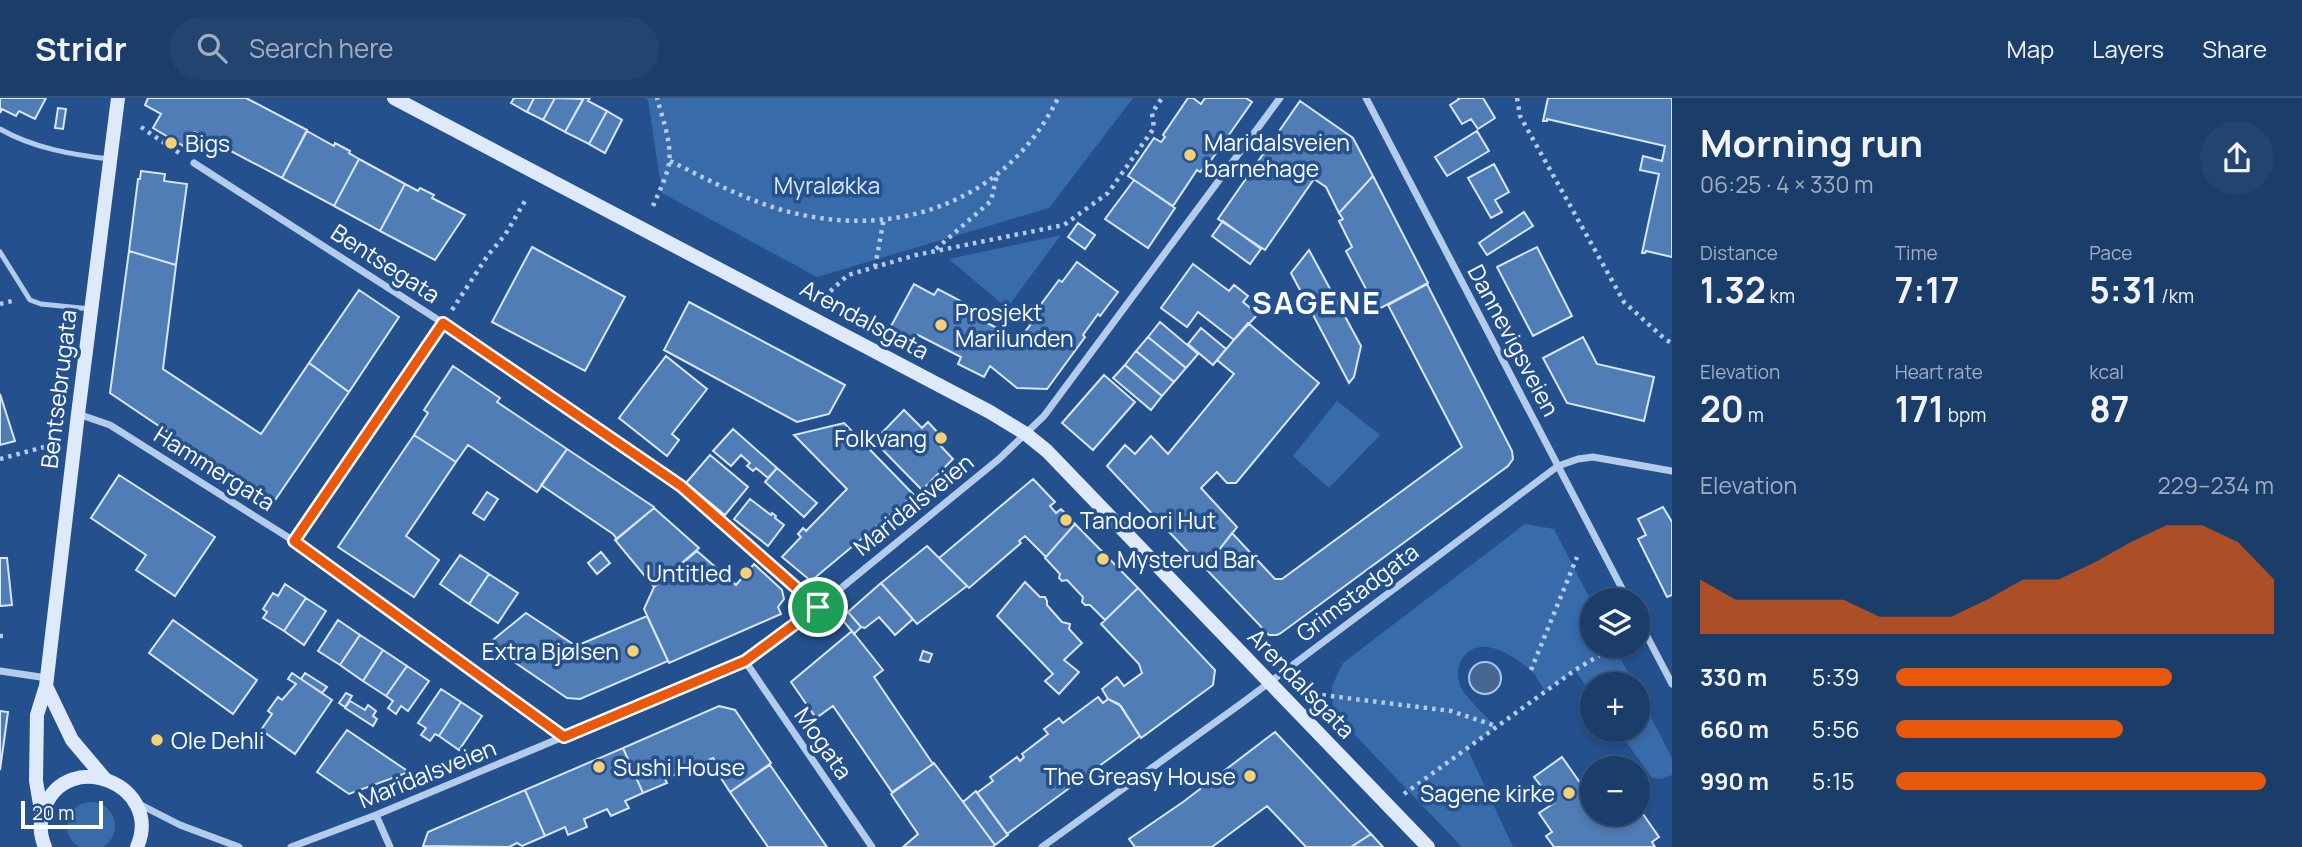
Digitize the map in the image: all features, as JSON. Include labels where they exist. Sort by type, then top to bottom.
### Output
[{"type":"street","name":"Bentsebrugata","points":[[43,846],[42,816],[36,781],[37,715],[46,682],[118,98]]},
{"type":"street","name":"Arendalsgata","points":[[394,98],[799,310],[1026,434],[1047,451],[1428,847]]},
{"type":"street","name":"Maridalsveien","points":[[291,847],[376,815],[745,661],[818,607],[1026,434],[1044,416],[1280,98]]},
{"type":"street","name":"Dannevigsveien","points":[[1366,98],[1622,588]]},
{"type":"street","name":"Bentsegata","points":[[194,163],[443,323],[681,486],[818,607]]},
{"type":"street","points":[[294,541],[443,323]]},
{"type":"street","name":"Hammergata","points":[[78,414],[110,425],[294,541],[564,737]]},
{"type":"street","points":[[1558,466],[1578,458],[1593,457],[1672,471]]},
{"type":"street","name":"Grimstadgata","points":[[1042,847],[1558,466]]},
{"type":"street","points":[[1650,642],[1672,684]]},
{"type":"street","name":"Mogata","points":[[745,661],[872,847]]},
{"type":"street","points":[[0,671],[46,682],[72,740],[105,779],[127,792],[135,802],[141,829],[137,847]]},
{"type":"street","points":[[42,816],[52,795],[70,781],[82,777],[105,779]]},
{"type":"street","points":[[135,802],[180,825],[239,847]]},
{"type":"street","points":[[376,815],[390,847]]},
{"type":"lane","points":[[0,129],[59,151],[110,159]]},
{"type":"lane","points":[[0,251],[30,300],[41,304],[91,309]]},
{"type":"path","points":[[653,206],[670,162],[657,98]]},
{"type":"path","points":[[670,162],[740,194],[798,214],[864,221],[918,213],[969,195],[997,174],[1037,134],[1058,98]]},
{"type":"path","points":[[824,297],[848,275],[933,251],[1063,225],[1108,193],[1154,128],[1152,113],[1162,98]]},
{"type":"path","points":[[1517,98],[1520,116],[1624,302],[1672,343]]},
{"type":"path","points":[[141,127],[194,163]]},
{"type":"path","points":[[933,251],[991,201],[997,174]]},
{"type":"path","points":[[443,323],[488,255],[505,235],[525,201]]},
{"type":"path","points":[[875,267],[884,218]]},
{"type":"path","points":[[0,459],[44,447]]},
{"type":"path","points":[[1531,670],[1577,557]]},
{"type":"path","points":[[1403,794],[1595,658]]},
{"type":"path","points":[[1314,694],[1451,711],[1496,727]]},
{"type":"green space","name":"Myraløkka","points":[[645,98],[1133,98],[1049,208],[817,277],[662,193],[648,100]]},
{"type":"green space","points":[[1061,235],[1007,308],[949,259]]},
{"type":"green space","points":[[1337,401],[1380,435],[1329,488],[1293,456]]},
{"type":"green space","points":[[1525,524],[1554,529],[1584,588],[1580,588],[1580,658],[1620,658],[1628,672],[1580,672],[1580,677],[1575,670],[1545,691],[1531,671],[1505,652],[1486,647],[1469,651],[1459,665],[1460,685],[1496,727],[1467,748],[1513,847],[1462,847],[1333,712],[1332,686],[1343,663]]},
{"type":"green space","points":[[1650,715],[1672,758],[1672,775],[1661,779],[1652,778],[1650,756],[1636,756],[1626,742],[1650,742]]},
{"type":"green space","points":[[82,804],[100,804],[108,809],[113,817],[113,835],[108,843],[100,848],[82,848],[74,843],[69,835],[69,817],[74,809]]},
{"type":"shaded area","points":[[1485,662],[1496,667],[1501,678],[1496,689],[1485,694],[1474,689],[1469,678],[1474,667]]},
{"type":"building","points":[[0,98],[46,98],[35,119],[19,111],[16,116],[2,109],[0,113]]},
{"type":"building","points":[[148,98],[246,98],[307,130],[282,178],[210,140],[209,143],[196,136],[197,133],[194,132],[185,147],[153,128],[161,114],[145,105]]},
{"type":"building","points":[[514,98],[534,98],[527,112],[511,103]]},
{"type":"building","points":[[534,98],[555,98],[543,120],[527,112]]},
{"type":"building","points":[[555,98],[583,99],[565,132],[543,120]]},
{"type":"building","points":[[584,98],[590,98],[588,101],[607,111],[589,144],[565,132]]},
{"type":"building","points":[[1188,98],[1201,104],[1205,98],[1246,98],[1252,102],[1207,166],[1200,172],[1197,170],[1173,206],[1128,176],[1154,138],[1161,142],[1165,137],[1163,135]]},
{"type":"building","points":[[1458,98],[1483,98],[1495,118],[1478,129],[1471,119],[1462,124],[1450,105]]},
{"type":"building","points":[[1548,98],[1672,98],[1672,257],[1646,251],[1642,253],[1659,174],[1640,170],[1643,156],[1662,161],[1665,146],[1547,119],[1543,121]]},
{"type":"building","points":[[1300,101],[1353,138],[1373,176],[1339,213],[1326,187],[1314,179],[1265,250],[1218,219]]},
{"type":"building","points":[[58,108],[66,109],[63,129],[55,128]]},
{"type":"building","points":[[607,111],[622,120],[605,153],[589,144]]},
{"type":"building","points":[[307,131],[334,146],[335,143],[350,151],[349,153],[359,159],[334,206],[282,178]]},
{"type":"building","points":[[1477,131],[1489,151],[1447,176],[1435,157]]},
{"type":"building","points":[[359,159],[405,184],[380,231],[334,206]]},
{"type":"building","points":[[1494,164],[1509,192],[1495,200],[1502,212],[1491,218],[1468,178]]},
{"type":"building","points":[[141,171],[165,174],[164,181],[187,184],[176,265],[129,251]]},
{"type":"building","points":[[1373,176],[1428,283],[1377,310],[1346,251],[1352,247],[1339,221],[1343,219],[1339,213]]},
{"type":"building","points":[[1134,180],[1175,208],[1148,248],[1105,219]]},
{"type":"building","points":[[405,184],[434,195],[432,198],[465,215],[435,260],[380,231]]},
{"type":"building","points":[[1524,212],[1533,226],[1487,255],[1479,243]]},
{"type":"building","points":[[1223,221],[1261,249],[1250,264],[1212,236]]},
{"type":"building","points":[[1078,223],[1095,235],[1085,249],[1068,237]]},
{"type":"building","points":[[532,247],[625,297],[585,371],[492,322]]},
{"type":"building","points":[[1537,247],[1572,316],[1533,336],[1497,267]]},
{"type":"building","points":[[1309,250],[1361,346],[1354,377],[1349,383],[1291,273]]},
{"type":"building","points":[[129,251],[176,265],[163,369],[261,434],[309,363],[349,392],[273,503],[110,393]]},
{"type":"building","name":"Prosjekt Marilunden","points":[[1077,262],[1118,292],[1100,316],[1098,314],[1083,335],[1085,337],[1047,389],[1017,388],[990,366],[984,377],[958,364],[961,357],[918,335],[916,340],[890,328],[914,284],[934,295],[938,289],[989,316],[985,322],[1007,333],[1004,339],[1016,344],[1059,280],[1062,282]]},
{"type":"building","points":[[1193,264],[1229,291],[1234,285],[1248,296],[1243,302],[1258,314],[1234,340],[1198,312],[1187,327],[1161,308]]},
{"type":"building","points":[[1427,284],[1512,451],[1513,459],[1508,466],[1281,633],[1269,635],[1205,568],[1232,533],[1275,579],[1282,579],[1462,447],[1388,305]]},
{"type":"building","points":[[359,290],[399,317],[349,392],[309,363]]},
{"type":"building","points":[[689,302],[845,385],[829,414],[797,422],[664,350]]},
{"type":"building","points":[[1160,322],[1198,354],[1186,368],[1148,337]]},
{"type":"building","points":[[1248,323],[1319,383],[1236,483],[1227,483],[1217,472],[1201,488],[1237,527],[1204,569],[1107,466],[1125,445],[1135,454],[1151,436],[1168,454],[1234,374],[1217,360]]},
{"type":"building","points":[[1201,328],[1226,349],[1213,365],[1188,344]]},
{"type":"building","points":[[1148,337],[1186,368],[1174,382],[1136,351]]},
{"type":"building","points":[[1583,337],[1597,364],[1654,377],[1644,421],[1567,403],[1543,358]]},
{"type":"building","points":[[1136,351],[1174,382],[1162,396],[1125,365]]},
{"type":"building","points":[[666,356],[707,389],[672,434],[679,440],[667,456],[619,418]]},
{"type":"building","points":[[1125,365],[1162,396],[1151,410],[1113,378]]},
{"type":"building","points":[[453,366],[500,398],[497,402],[567,449],[537,492],[468,445],[456,462],[414,435],[428,413],[424,410]]},
{"type":"building","points":[[1104,375],[1135,402],[1093,450],[1062,423]]},
{"type":"building","points":[[0,394],[15,441],[0,445]]},
{"type":"building","points":[[904,410],[922,428],[928,422],[940,435],[935,440],[953,459],[922,490],[874,441]]},
{"type":"building","points":[[844,423],[914,495],[811,581],[782,557],[801,537],[798,534],[803,528],[806,531],[847,489],[794,435]]},
{"type":"building","points":[[733,429],[777,468],[768,478],[756,468],[753,471],[747,466],[750,463],[741,455],[731,466],[713,451]]},
{"type":"building","points":[[414,435],[456,462],[406,536],[439,560],[414,597],[338,547]]},
{"type":"building","points":[[567,449],[654,508],[617,539],[541,485]]},
{"type":"building","points":[[710,455],[748,487],[725,515],[686,483]]},
{"type":"building","points":[[777,468],[817,503],[804,517],[765,482]]},
{"type":"building","points":[[119,475],[215,537],[175,596],[136,570],[146,555],[91,518]]},
{"type":"building","points":[[1033,479],[1055,502],[1050,506],[1056,513],[1061,509],[1075,524],[1046,557],[1025,536],[1019,541],[1021,543],[969,588],[939,558]]},
{"type":"building","points":[[487,492],[498,499],[484,520],[473,513]]},
{"type":"building","points":[[750,499],[776,516],[784,525],[768,546],[734,519]]},
{"type":"building","points":[[1663,507],[1672,522],[1672,595],[1667,597],[1638,539],[1646,535],[1638,519]]},
{"type":"building","points":[[654,508],[699,548],[654,587],[615,540]]},
{"type":"building","points":[[1075,524],[1138,588],[1105,620],[1090,605],[1082,602],[1083,597],[1067,580],[1062,581],[1059,578],[1060,574],[1045,558]]},
{"type":"building","points":[[927,546],[967,586],[917,624],[881,583]]},
{"type":"building","points":[[697,551],[736,585],[754,564],[782,590],[784,599],[778,607],[781,614],[669,663],[644,609],[654,587]]},
{"type":"building","points":[[601,552],[610,563],[597,574],[588,563]]},
{"type":"building","points":[[460,555],[489,574],[469,604],[440,584]]},
{"type":"building","points":[[0,558],[7,558],[12,605],[0,606]]},
{"type":"building","points":[[489,574],[518,593],[498,623],[469,604]]},
{"type":"building","points":[[1025,582],[1040,597],[1045,597],[1047,605],[1062,622],[1070,624],[1069,629],[1082,643],[1064,660],[1079,672],[1059,694],[1045,681],[1053,674],[997,616]]},
{"type":"building","points":[[881,583],[913,619],[895,635],[879,617],[865,628],[848,612]]},
{"type":"building","points":[[285,584],[306,598],[284,631],[263,618],[267,612],[263,609],[273,593],[278,596]]},
{"type":"building","points":[[1138,588],[1215,670],[1213,685],[1141,738],[1121,706],[1108,699],[1102,689],[1117,677],[1124,686],[1142,673],[1139,664],[1101,624]]},
{"type":"building","points":[[306,598],[326,611],[304,645],[284,631]]},
{"type":"building","points":[[848,612],[861,627],[854,634],[841,618]]},
{"type":"building","points":[[526,613],[576,646],[647,616],[668,661],[580,699],[567,698],[488,644]]},
{"type":"building","points":[[173,620],[257,680],[233,714],[149,653]]},
{"type":"building","points":[[338,620],[360,635],[340,665],[318,651]]},
{"type":"building","points":[[852,631],[883,670],[874,677],[933,764],[892,792],[833,706],[816,718],[791,682]]},
{"type":"building","points":[[360,635],[383,650],[363,681],[340,665]]},
{"type":"building","points":[[383,650],[407,666],[386,696],[363,681]]},
{"type":"building","points":[[923,651],[932,654],[929,662],[920,660]]},
{"type":"building","points":[[407,666],[429,681],[408,711],[401,706],[396,714],[388,708],[393,701],[386,696]]},
{"type":"building","points":[[292,673],[332,700],[295,754],[261,730],[272,714],[268,711],[278,697],[282,700],[296,684],[288,679]]},
{"type":"building","points":[[305,673],[327,687],[322,693],[301,679]]},
{"type":"building","points":[[441,689],[461,702],[439,736],[435,734],[430,741],[421,735],[426,728],[418,723]]},
{"type":"building","points":[[346,693],[352,696],[345,707],[339,703]]},
{"type":"building","points":[[1098,697],[1103,703],[1108,699],[1119,704],[1140,736],[1007,834],[977,793],[993,781],[990,777],[1017,757],[1020,761],[1024,757],[1022,754],[1048,734],[1044,729],[1059,718],[1063,723]]},
{"type":"building","points":[[350,701],[365,710],[368,705],[376,711],[373,716],[377,719],[373,726],[345,708]]},
{"type":"building","points":[[461,702],[482,716],[459,750],[439,736]]},
{"type":"building","points":[[719,706],[735,710],[771,763],[730,792],[717,772],[721,769],[713,758],[665,779],[667,783],[643,793],[623,748]]},
{"type":"building","points":[[0,711],[8,712],[0,770]]},
{"type":"building","points":[[347,730],[409,772],[349,794],[317,772]]},
{"type":"building","points":[[1275,732],[1371,834],[1351,847],[1306,847],[1267,806],[1212,847],[1135,847],[1129,839]]},
{"type":"building","points":[[623,748],[643,793],[625,801],[629,808],[611,816],[607,809],[584,819],[587,827],[568,835],[565,827],[545,836],[525,790]]},
{"type":"building","name":"Sagene kirke","points":[[1562,757],[1580,783],[1580,826],[1650,824],[1659,837],[1652,842],[1655,847],[1554,847],[1546,836],[1552,832],[1539,813],[1554,803],[1534,777]]},
{"type":"building","points":[[934,763],[995,845],[993,847],[903,847],[918,834],[891,794]]},
{"type":"building","points":[[770,765],[827,847],[768,847],[730,792]]},
{"type":"building","points":[[525,790],[545,836],[522,846],[517,843],[509,847],[423,846],[428,832]]},
{"type":"building","points":[[976,791],[1008,835],[995,845],[963,802]]},
{"type":"building","points":[[1371,834],[1383,847],[1351,847]]},
{"type":"place","name":"Bigs","points":[[171,143]]},
{"type":"place","name":"Maridalsveien barnehage","points":[[1190,155]]},
{"type":"place","name":"Prosjekt Marilunden","points":[[941,325]]},
{"type":"place","name":"Folkvang","points":[[941,438]]},
{"type":"place","name":"Tandoori Hut","points":[[1066,520]]},
{"type":"place","name":"Mysterud Bar","points":[[1103,559]]},
{"type":"place","name":"Untitled","points":[[746,573]]},
{"type":"place","name":"Extra Bjølsen","points":[[633,651]]},
{"type":"place","name":"Ole Dehli","points":[[157,740]]},
{"type":"place","name":"Sushi House","points":[[599,767]]},
{"type":"place","name":"The Greasy House","points":[[1250,776]]},
{"type":"place","name":"Sagene kirke","points":[[1569,793]]},
{"type":"district","name":"SAGENE","points":[[1317,302]]},
{"type":"route","points":[[443,323],[681,486],[818,607],[745,661],[564,737],[294,541],[443,323]]}]
